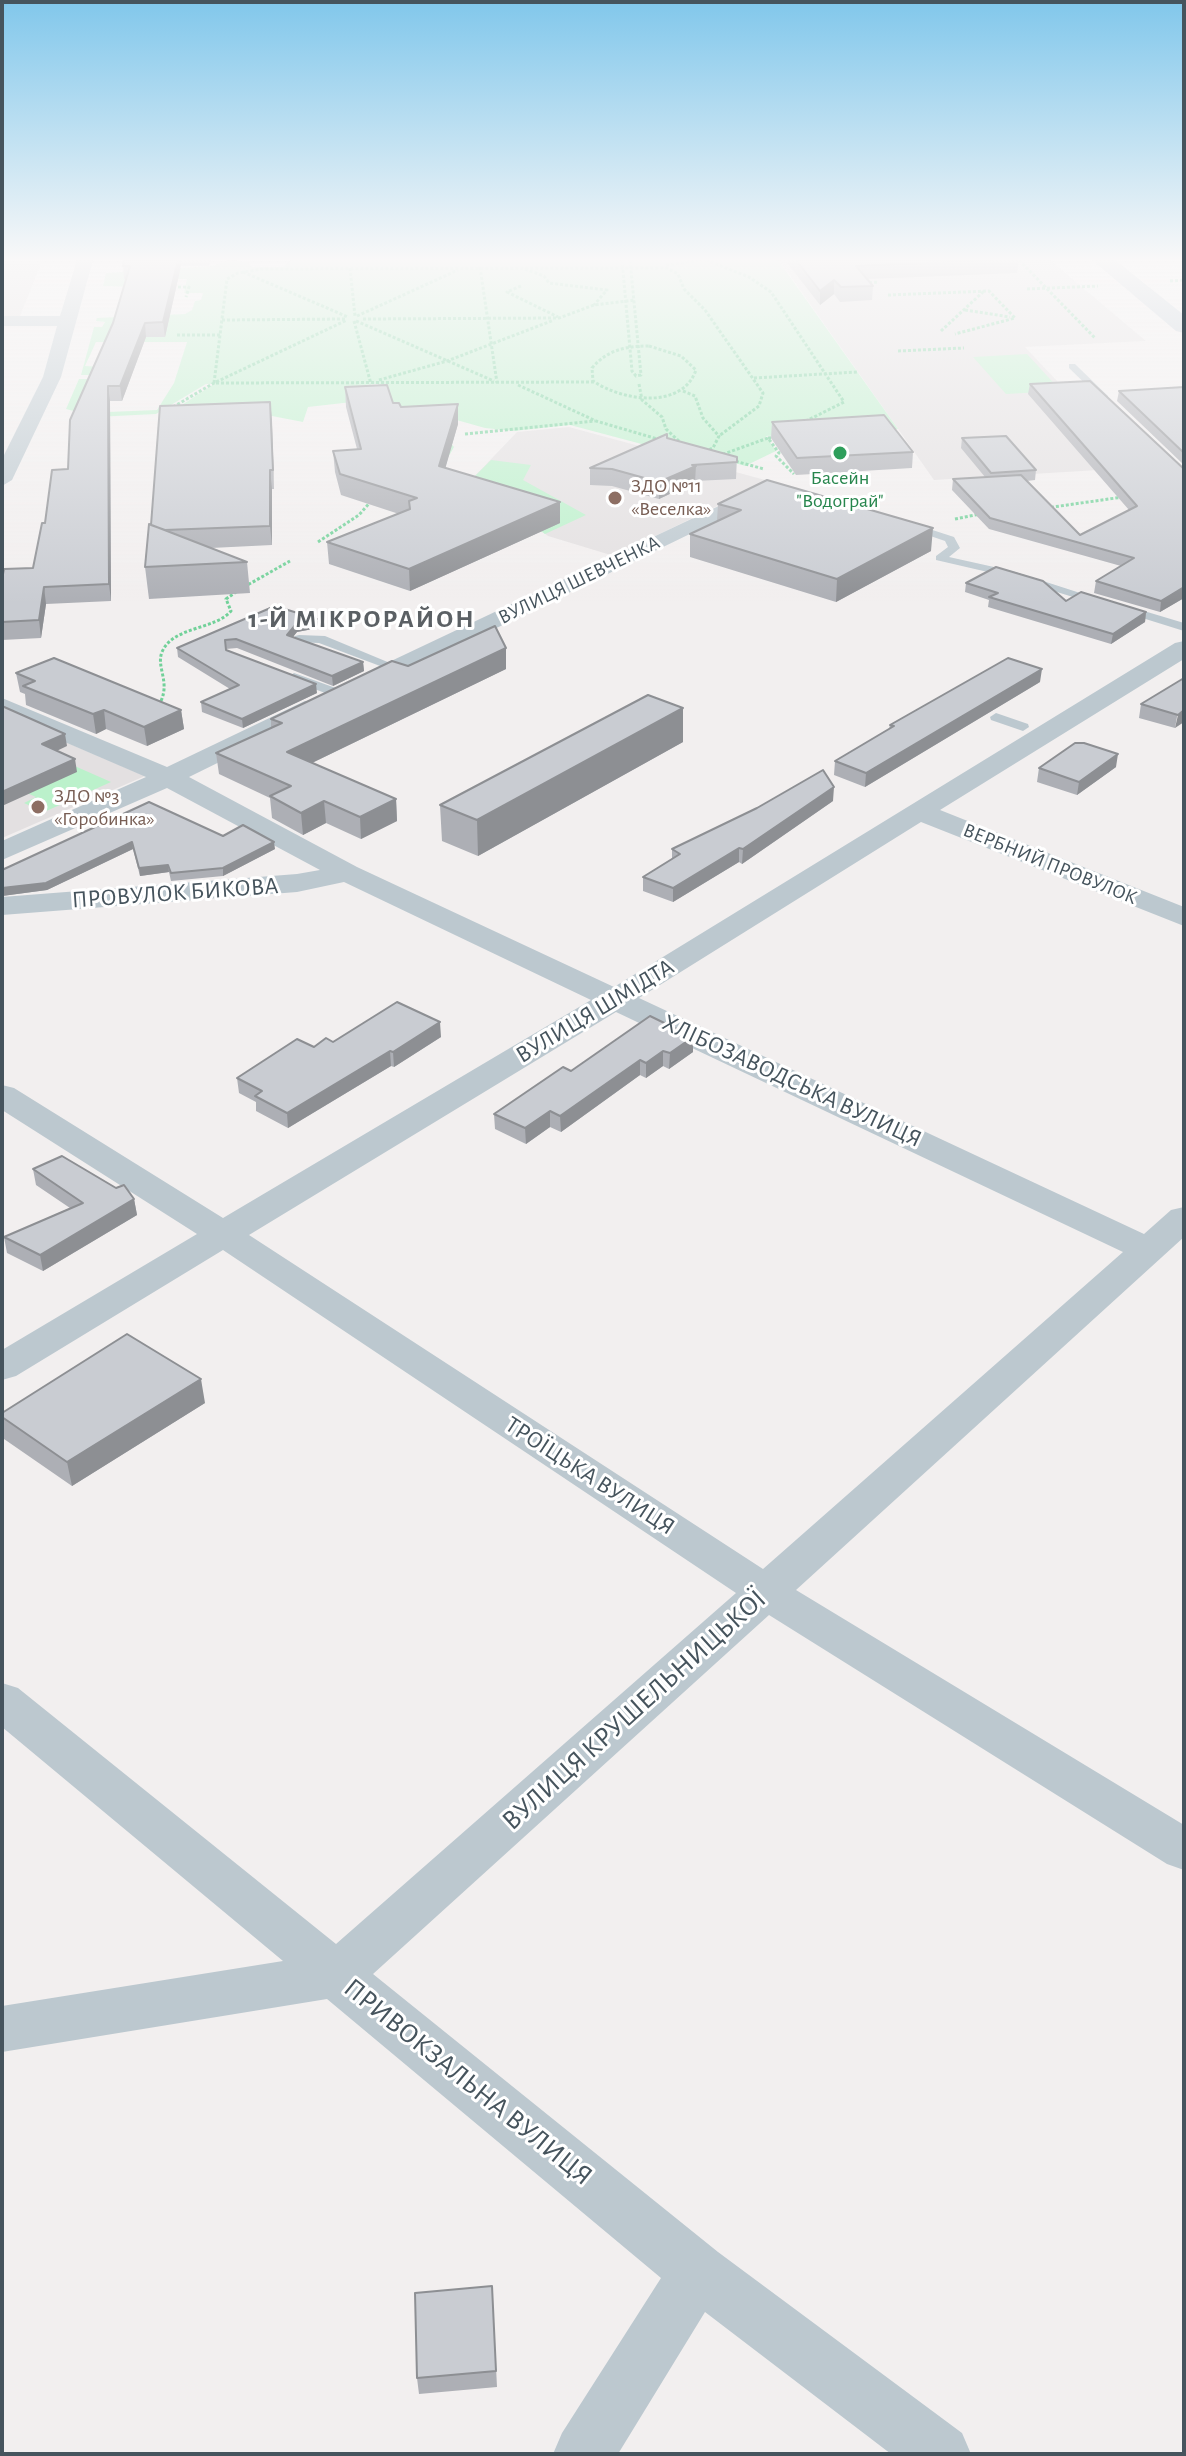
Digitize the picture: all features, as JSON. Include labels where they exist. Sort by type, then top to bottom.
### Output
[{"type":"street","points":[[2,480],[9,450],[53,375]]},
{"type":"street","name":"ВУЛИЦЯ ШЕВЧЕНКА","points":[[2,851],[168,777],[396,668],[780,478]]},
{"type":"street","name":"ВУЛИЦЯ ШМІДТА","points":[[2,1367],[617,998],[1184,648]]},
{"type":"street","points":[[2,706],[168,777],[347,873]]},
{"type":"street","name":"ВЕРБНИЙ ПРОВУЛОК","points":[[917,811],[1184,917]]},
{"type":"street","name":"ПРОВУЛОК БИКОВА","points":[[2,906],[297,883],[347,873]]},
{"type":"street","name":"ХЛІБОЗАВОДСЬКА ВУЛИЦЯ","points":[[347,873],[1148,1250]]},
{"type":"street","name":"ТРОЇЦЬКА ВУЛИЦЯ","points":[[2,1095],[223,1234],[766,1592],[1184,1850]]},
{"type":"street","name":"ВУЛИЦЯ КРУШЕЛЬНИЦЬКОЇ","points":[[337,1975],[1184,1218]]},
{"type":"street","name":"ПРИВОКЗАЛЬНА ВУЛИЦЯ","points":[[2,1701],[698,2272],[941,2454]]},
{"type":"street","points":[[2,2029],[337,1975]]},
{"type":"street","points":[[583,2454],[698,2272]]},
{"type":"lane","points":[[1081,375],[1116,408]]},
{"type":"lane","points":[[900,523],[950,539],[954,548],[940,558],[1008,573],[1184,627]]},
{"type":"lane","points":[[299,639],[321,639],[396,668]]},
{"type":"lane","points":[[286,674],[340,694]]},
{"type":"lane","points":[[996,717],[1023,727]]},
{"type":"path","points":[[214,383],[215,375]]},
{"type":"path","points":[[162,414],[231,375]]},
{"type":"path","points":[[368,375],[373,392]]},
{"type":"path","points":[[370,383],[399,375]]},
{"type":"path","points":[[478,375],[497,383]]},
{"type":"path","points":[[496,375],[497,383]]},
{"type":"path","points":[[593,375],[594,382]]},
{"type":"path","points":[[682,391],[695,379],[695,375]]},
{"type":"path","points":[[704,452],[713,448],[719,436],[762,402],[763,393],[751,375]]},
{"type":"path","points":[[753,378],[813,375]]},
{"type":"path","points":[[818,423],[802,423],[844,402],[824,375]]},
{"type":"path","points":[[214,383],[594,382],[612,393],[640,398],[682,391],[695,396],[702,407],[702,416],[719,436]]},
{"type":"path","points":[[514,383],[596,421],[685,446],[666,429],[662,417],[640,398],[639,384]]},
{"type":"path","points":[[465,434],[596,421]]},
{"type":"path","points":[[717,456],[776,437]]},
{"type":"path","points":[[694,449],[780,478],[776,456],[779,453],[768,438]]},
{"type":"path","points":[[318,542],[359,515],[375,494]]},
{"type":"path","points":[[1041,508],[1136,496]]},
{"type":"path","points":[[942,535],[952,520],[983,514]]},
{"type":"path","points":[[161,701],[168,681],[161,657],[166,645],[226,617],[231,611],[226,602],[230,596],[290,561]]},
{"type":"shaded area","points":[[860,375],[1051,375],[1124,452],[1115,469],[934,480]]},
{"type":"shaded area","name":"ЗДО №11 «Веселка»","points":[[569,427],[769,481],[614,556],[548,536],[471,480],[517,432]]},
{"type":"shaded area","name":"ЗДО №3 «Горобинка»","points":[[2,715],[145,776],[2,838]]},
{"type":"green space","points":[[177,375],[859,375],[898,429],[766,436],[776,451],[745,466],[688,449],[664,450],[570,425],[514,431],[485,428],[453,419],[449,441],[454,447],[446,461],[395,403],[381,399],[378,384],[366,385],[370,400],[308,407],[303,422],[246,411],[168,414],[214,384],[206,384],[156,414],[96,417],[66,409],[79,379],[97,379],[83,413],[157,410]]},
{"type":"green space","points":[[989,375],[1046,375],[1061,391],[1006,394]]},
{"type":"green space","points":[[491,460],[531,465],[523,480],[586,515],[545,534],[471,480]]},
{"type":"green space","points":[[2,734],[111,782],[44,812],[24,803],[36,797],[2,782]]},
{"type":"building","points":[[90,375],[125,375],[120,386],[108,386],[109,584],[44,587],[39,620],[2,622],[4,569],[33,568],[42,523],[45,523],[52,470],[68,469],[70,420]]},
{"type":"building","points":[[1090,381],[1184,469],[1184,587],[1161,601],[1096,581],[1134,558],[990,518],[953,479],[1021,475],[1080,535],[1137,506],[1030,384]]},
{"type":"building","points":[[387,385],[393,403],[399,403],[401,407],[458,404],[439,466],[560,502],[409,569],[327,542],[410,509],[409,501],[417,498],[340,474],[333,451],[361,449],[345,387]]},
{"type":"building","points":[[1184,387],[1184,453],[1119,391]]},
{"type":"building","points":[[270,402],[273,470],[270,470],[270,526],[165,530],[151,525],[160,406]]},
{"type":"building","points":[[884,415],[913,452],[797,458],[772,422]]},
{"type":"building","points":[[667,434],[667,438],[737,457],[737,462],[692,465],[696,466],[659,482],[612,469],[590,468]]},
{"type":"building","points":[[1006,436],[1036,470],[991,473],[962,438]]},
{"type":"building","points":[[767,480],[933,528],[837,579],[690,534],[741,510],[718,504]]},
{"type":"building","points":[[149,524],[247,562],[145,567]]},
{"type":"building","points":[[996,567],[1043,581],[1066,601],[1081,592],[1146,612],[1113,634],[989,597],[998,593],[966,583]]},
{"type":"building","points":[[275,606],[317,619],[297,623],[287,635],[363,662],[332,676],[236,639],[225,640],[226,650],[316,684],[242,719],[201,702],[239,685],[177,648]]},
{"type":"building","points":[[495,626],[506,648],[287,752],[396,799],[360,817],[324,801],[301,813],[270,796],[291,786],[216,753],[282,723],[271,719],[392,661],[408,666]]},
{"type":"building","points":[[54,658],[181,710],[144,727],[104,710],[93,714],[23,686],[35,681],[16,673]]},
{"type":"building","points":[[1008,658],[1042,669],[866,773],[835,761],[894,726],[890,725]]},
{"type":"building","points":[[1184,678],[1184,710],[1178,715],[1141,704]]},
{"type":"building","points":[[648,695],[683,708],[477,820],[440,805]]},
{"type":"building","points":[[2,706],[65,734],[42,744],[75,759],[2,792]]},
{"type":"building","points":[[1075,743],[1118,754],[1079,782],[1039,768]]},
{"type":"building","points":[[823,770],[834,787],[743,849],[739,848],[673,888],[643,877],[680,854],[672,849],[757,808]]},
{"type":"building","points":[[149,802],[223,836],[243,825],[274,842],[223,868],[171,873],[168,865],[139,868],[132,842],[46,883],[2,888],[2,870]]},
{"type":"building","points":[[397,1002],[440,1022],[287,1113],[255,1096],[262,1091],[237,1078],[297,1039],[314,1047],[326,1038],[333,1042]]},
{"type":"building","points":[[650,1016],[693,1037],[670,1053],[663,1051],[646,1063],[640,1060],[560,1116],[550,1111],[525,1128],[494,1114],[563,1067],[571,1071]]},
{"type":"building","points":[[62,1156],[116,1188],[124,1185],[134,1199],[40,1255],[4,1237],[83,1203],[33,1169]]},
{"type":"building","points":[[127,1334],[201,1379],[67,1462],[2,1417],[2,1413]]},
{"type":"building","points":[[492,2286],[496,2371],[417,2378],[415,2293]]},
{"type":"place","name":"Басейн \"Водограй\"","points":[[840,453]]},
{"type":"place","name":"ЗДО №11 «Веселка»","points":[[615,498]]},
{"type":"place","name":"ЗДО №3 «Горобинка»","points":[[38,807]]},
{"type":"district","name":"1-Й МІКРОРАЙОН","points":[[362,619]]}]
